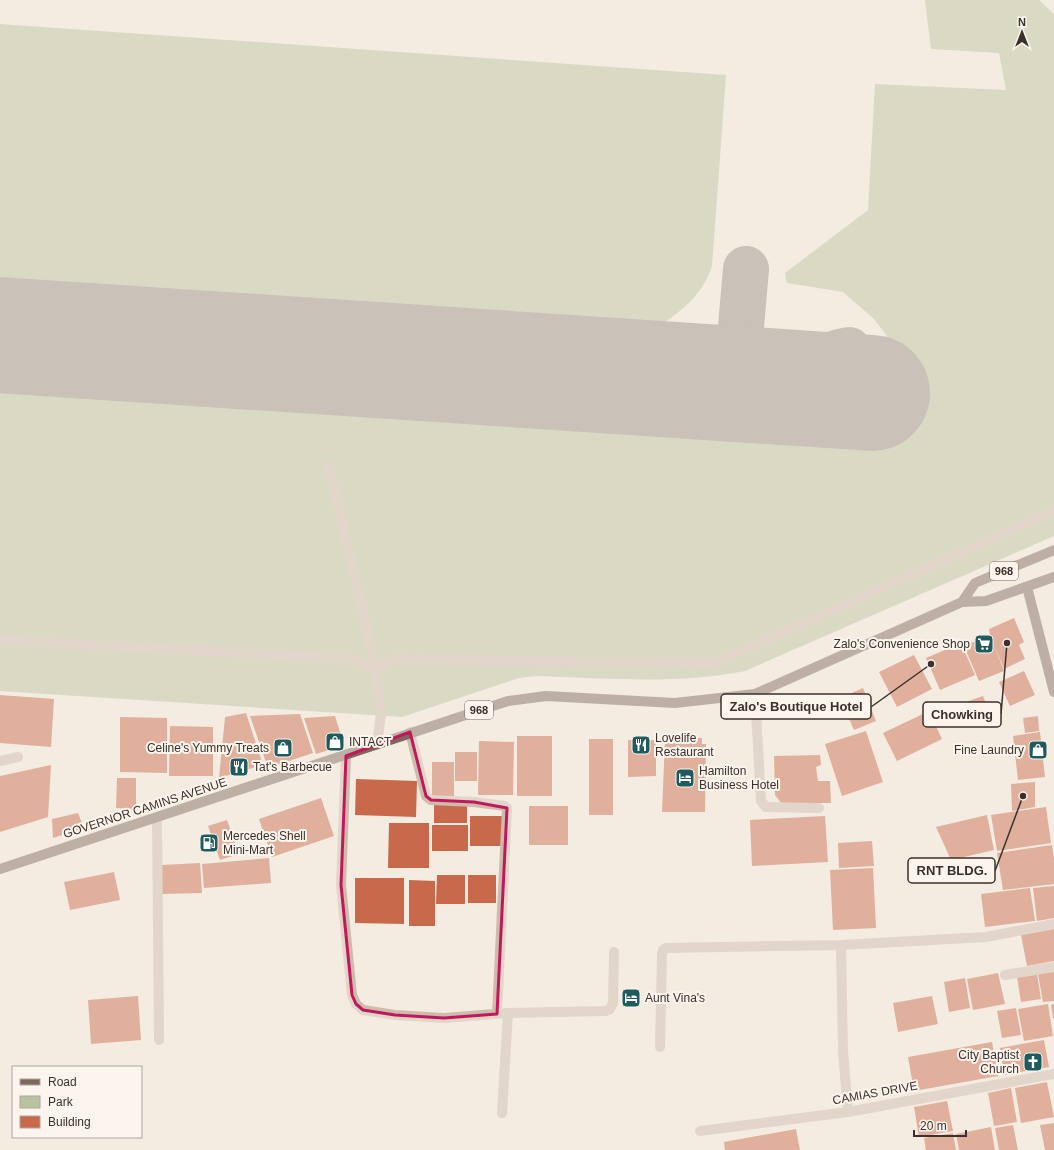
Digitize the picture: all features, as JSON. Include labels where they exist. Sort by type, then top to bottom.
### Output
[{"type":"main road","name":"968","points":[[962,602],[975,583],[1054,550]]},
{"type":"main road","name":"GOVERNOR CAMINS AVENUE","points":[[0,869],[346,756],[377,743],[508,701],[546,696],[675,703],[755,694],[962,602],[986,601],[1054,577]]},
{"type":"main road","points":[[1027,587],[1054,692]]},
{"type":"street","points":[[329,466],[376,669],[381,714],[377,743]]},
{"type":"street","points":[[0,640],[344,658],[376,669],[395,659],[715,663],[1054,510]]},
{"type":"street","points":[[755,694],[761,801],[766,807],[819,808]]},
{"type":"street","points":[[410,732],[426,796],[431,800],[474,802],[505,806],[507,808],[497,1014]]},
{"type":"street","points":[[346,756],[341,885],[352,996],[356,1004],[363,1010],[394,1015],[444,1018],[508,1013],[605,1011],[610,1009],[612,1003],[614,952]]},
{"type":"street","points":[[0,761],[18,757]]},
{"type":"street","points":[[157,818],[159,1040]]},
{"type":"street","points":[[660,1047],[662,954],[663,950],[666,948],[841,945],[986,937],[1054,924]]},
{"type":"street","points":[[841,945],[843,1051],[848,1112]]},
{"type":"street","points":[[1005,975],[1054,967]]},
{"type":"street","points":[[502,1112],[508,1013]]},
{"type":"street","name":"CAMIAS DRIVE","points":[[700,1131],[848,1112],[1054,1074]]},
{"type":"highlighted area","points":[[410,732],[426,796],[431,800],[474,802],[507,808],[497,1014],[444,1018],[395,1015],[363,1010],[356,1004],[352,995],[341,885],[346,756]]},
{"type":"green space","points":[[925,0],[1039,0],[1054,14],[1054,536],[745,671],[719,675],[693,678],[640,680],[536,676],[519,678],[402,717],[0,691],[0,387],[876,443],[887,336],[874,319],[843,292],[787,283],[785,273],[868,210],[875,84],[1006,90],[999,53],[931,49]]},
{"type":"green space","points":[[0,24],[726,75],[712,266],[709,275],[699,291],[687,305],[665,322],[0,278]]},
{"type":"building","points":[[1014,618],[1024,642],[1019,645],[1025,659],[1004,669],[994,645],[1004,671],[979,681],[964,646],[990,635],[989,629]]},
{"type":"building","points":[[961,643],[975,675],[940,690],[926,658]]},
{"type":"building","points":[[914,655],[932,689],[897,707],[879,672]]},
{"type":"building","points":[[1024,671],[1035,695],[1010,706],[999,682]]},
{"type":"building","points":[[863,688],[876,721],[854,730],[840,698]]},
{"type":"building","points":[[0,695],[54,699],[51,747],[0,743]]},
{"type":"building","points":[[983,696],[991,717],[965,727],[957,705]]},
{"type":"building","points":[[929,711],[942,739],[897,761],[883,733]]},
{"type":"building","points":[[246,713],[263,765],[219,778],[225,717]]},
{"type":"building","points":[[300,714],[313,753],[268,768],[250,716]]},
{"type":"building","points":[[335,716],[344,745],[316,754],[304,718]]},
{"type":"building","points":[[1038,716],[1039,731],[1025,733],[1023,718]]},
{"type":"building","points":[[120,717],[167,718],[167,773],[120,772]]},
{"type":"building","points":[[170,726],[213,727],[213,776],[169,776]]},
{"type":"building","points":[[866,731],[883,782],[842,796],[825,744]]},
{"type":"building","points":[[1040,732],[1045,777],[1018,780],[1013,736]]},
{"type":"building","points":[[517,736],[552,736],[552,796],[517,796]]},
{"type":"building","name":"Hamilton Business Hotel","points":[[670,736],[684,737],[686,740],[687,737],[702,738],[702,744],[706,744],[705,812],[662,812],[665,740]]},
{"type":"building","points":[[589,739],[613,739],[613,815],[589,815]]},
{"type":"building","points":[[628,740],[656,740],[656,776],[628,777]]},
{"type":"building","points":[[479,741],[514,742],[513,795],[478,795]]},
{"type":"building","points":[[455,752],[477,752],[477,781],[455,781]]},
{"type":"building","points":[[820,755],[821,765],[816,767],[818,781],[830,781],[831,803],[781,803],[775,795],[774,756]]},
{"type":"building","points":[[432,762],[454,762],[454,797],[432,796]]},
{"type":"building","points":[[51,765],[48,817],[0,832],[0,776]]},
{"type":"building","points":[[117,778],[136,778],[136,809],[116,808]]},
{"type":"building","points":[[356,779],[417,781],[416,817],[355,815]]},
{"type":"building","points":[[1035,782],[1035,807],[1012,811],[1011,784]]},
{"type":"building","points":[[321,798],[334,836],[272,857],[259,819]]},
{"type":"building","points":[[434,803],[467,804],[467,823],[434,823]]},
{"type":"building","points":[[529,806],[568,806],[568,845],[529,845]]},
{"type":"building","points":[[1046,807],[1051,843],[997,851],[991,815]]},
{"type":"building","points":[[78,813],[84,828],[53,838],[52,819]]},
{"type":"building","points":[[987,815],[994,850],[951,860],[936,827]]},
{"type":"building","points":[[470,816],[503,816],[503,846],[470,846]]},
{"type":"building","points":[[825,816],[828,862],[752,866],[750,820]]},
{"type":"building","points":[[227,820],[239,854],[220,860],[208,826]]},
{"type":"building","points":[[389,823],[429,823],[429,868],[388,868]]},
{"type":"building","points":[[432,825],[468,825],[468,851],[432,851]]},
{"type":"building","points":[[872,841],[874,866],[839,868],[838,843]]},
{"type":"building","points":[[1052,845],[1054,859],[1054,884],[1003,890],[997,853]]},
{"type":"building","points":[[269,858],[271,883],[204,888],[202,864]]},
{"type":"building","points":[[200,863],[202,893],[162,894],[162,865]]},
{"type":"building","points":[[873,868],[876,928],[833,930],[830,870]]},
{"type":"building","points":[[114,872],[120,900],[70,910],[64,882]]},
{"type":"building","points":[[437,875],[465,875],[465,904],[436,904]]},
{"type":"building","points":[[468,875],[496,875],[496,903],[468,903]]},
{"type":"building","points":[[355,878],[404,878],[404,924],[355,923]]},
{"type":"building","points":[[409,880],[435,881],[435,926],[409,926]]},
{"type":"building","points":[[1054,886],[1054,918],[1037,921],[1033,888]]},
{"type":"building","points":[[1030,888],[1035,921],[985,927],[981,894]]},
{"type":"building","points":[[1054,929],[1054,961],[1027,966],[1021,935]]},
{"type":"building","points":[[1054,971],[1054,1001],[1043,1002],[1038,974]]},
{"type":"building","points":[[998,973],[1005,1004],[973,1010],[967,979]]},
{"type":"building","points":[[1037,974],[1041,999],[1021,1002],[1017,977]]},
{"type":"building","points":[[965,978],[970,1008],[949,1012],[944,982]]},
{"type":"building","points":[[138,996],[141,1040],[91,1044],[88,1000]]},
{"type":"building","points":[[932,996],[938,1024],[898,1032],[893,1003]]},
{"type":"building","points":[[1048,1004],[1053,1036],[1024,1041],[1018,1009]]},
{"type":"building","points":[[1054,1004],[1054,1018],[1053,1018],[1051,1005]]},
{"type":"building","points":[[1016,1008],[1021,1035],[1002,1038],[997,1011]]},
{"type":"building","points":[[1044,1040],[1049,1067],[1004,1075],[1000,1048]]},
{"type":"building","points":[[992,1042],[998,1076],[914,1091],[908,1057]]},
{"type":"building","points":[[1047,1082],[1054,1117],[1021,1123],[1015,1088]]},
{"type":"building","points":[[1011,1088],[1017,1122],[994,1126],[988,1093]]},
{"type":"building","points":[[947,1101],[953,1131],[919,1137],[914,1107]]},
{"type":"building","points":[[1054,1123],[1054,1150],[1045,1150],[1040,1125]]},
{"type":"building","points":[[1013,1125],[1018,1150],[999,1150],[995,1128]]},
{"type":"building","points":[[991,1127],[995,1150],[959,1150],[956,1134]]},
{"type":"building","points":[[796,1129],[800,1150],[725,1150],[724,1142]]},
{"type":"building","points":[[953,1133],[956,1150],[926,1150],[924,1138]]},
{"type":"taxiway","points":[[736,384],[746,269]]},
{"type":"taxiway","points":[[749,385],[839,352],[849,350],[854,357],[857,375],[852,394],[842,410],[833,416],[817,419],[772,386]]},
{"type":"runway","points":[[0,335],[872,393]]},
{"type":"place","name":"Chowking","points":[[1007,643]]},
{"type":"place","name":"Zalo's Convenience Shop","points":[[984,644]]},
{"type":"place","name":"Zalo's Boutique Hotel","points":[[931,664]]},
{"type":"place","name":"INTACT","points":[[335,742]]},
{"type":"place","name":"Lovelife Restaurant","points":[[641,745]]},
{"type":"place","name":"Celine's Yummy Treats","points":[[283,748]]},
{"type":"place","name":"Fine Laundry","points":[[1038,750]]},
{"type":"place","name":"Tat's Barbecue","points":[[239,767]]},
{"type":"place","name":"Hamilton Business Hotel","points":[[685,778]]},
{"type":"place","name":"RNT BLDG.","points":[[1023,796]]},
{"type":"place","name":"Mercedes Shell Mini-Mart","points":[[209,843]]},
{"type":"place","name":"Aunt Vina's","points":[[631,998]]},
{"type":"place","name":"City Baptist Church","points":[[1033,1062]]}]
